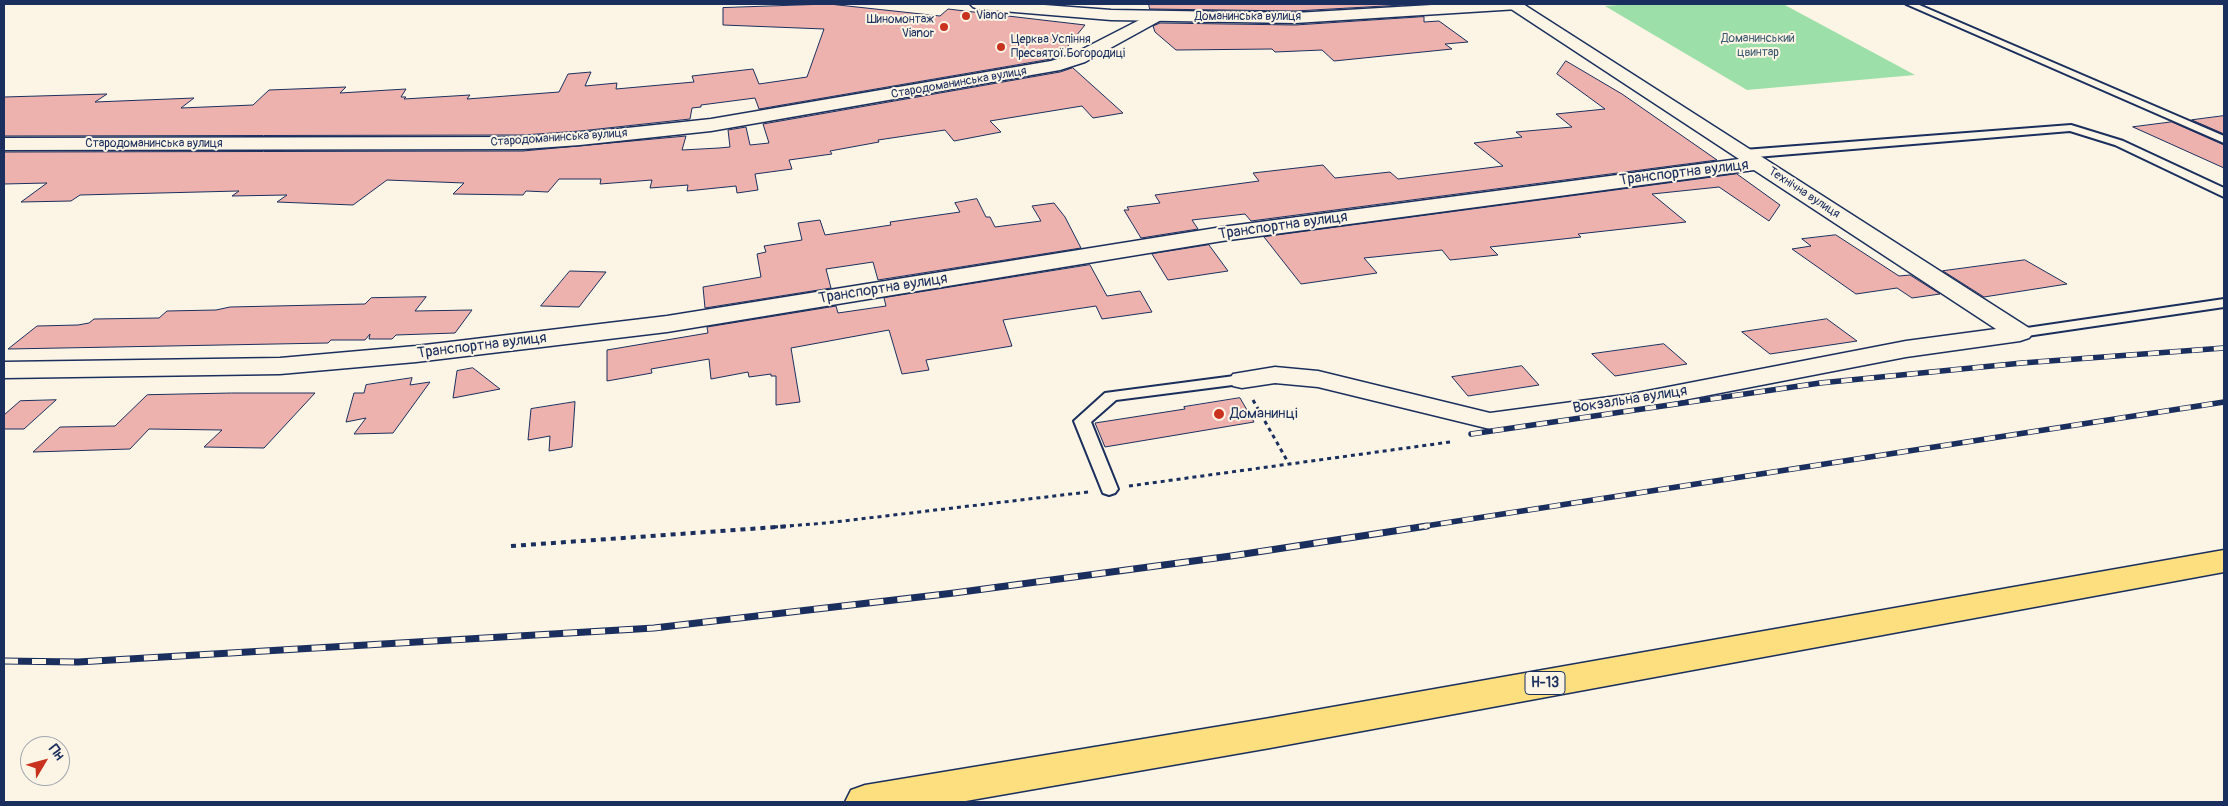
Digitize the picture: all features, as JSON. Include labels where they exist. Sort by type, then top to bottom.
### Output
[{"type":"main road","name":"Н-13","points":[[865,802],[1270,733],[2224,561]]},
{"type":"street","name":"Доманинська вулиця","points":[[978,4],[1111,15],[1312,18],[1518,4]]},
{"type":"street","name":"Технічна вулиця","points":[[1513,4],[2020,332]]},
{"type":"street","points":[[1103,44],[1101,36],[1111,22],[1111,15]]},
{"type":"street","name":"Стародоманинська вулиця","points":[[4,144],[523,143],[710,125],[1040,69],[1079,58],[1157,16]]},
{"type":"street","name":"Транспортна вулиця","points":[[4,370],[280,366],[416,354],[667,324],[1222,234],[1751,159]]},
{"type":"street","name":"Вокзальна вулиця","points":[[1242,380],[1275,375],[1318,380],[1490,421],[1632,402],[1906,349],[2020,332]]},
{"type":"lane","points":[[1910,4],[2224,140]]},
{"type":"lane","points":[[1751,159],[2071,128],[2119,143],[2224,193]]},
{"type":"lane","points":[[2020,332],[2224,303]]},
{"type":"lane","points":[[1109,489],[1082,421],[1111,396],[1242,380]]},
{"type":"path","points":[[1242,380],[1289,464]]},
{"type":"path","points":[[511,546],[826,522],[1109,489],[1450,442]]},
{"type":"green space","name":"Доманинський цвинтар","points":[[1632,4],[1783,4],[1915,75],[1747,90],[1605,6]]},
{"type":"building","points":[[829,4],[940,16],[948,9],[1085,25],[1067,47],[1058,53],[1061,56],[1051,59],[759,109],[755,98],[701,105],[701,107],[692,108],[690,119],[580,131],[523,135],[4,136],[4,97],[107,94],[95,102],[194,98],[181,108],[253,105],[269,90],[346,87],[340,93],[406,89],[401,97],[406,97],[404,99],[470,95],[467,99],[559,92],[568,74],[591,72],[585,86],[617,83],[616,89],[694,82],[692,76],[753,69],[759,84],[807,77],[824,29],[723,25],[723,8]]},
{"type":"building","points":[[1149,4],[1421,4],[1295,11],[1150,9]]},
{"type":"building","points":[[1424,17],[1424,22],[1439,21],[1468,42],[1445,44],[1452,49],[1334,61],[1322,50],[1275,52],[1272,49],[1176,50],[1155,32],[1153,26],[1160,23],[1295,25]]},
{"type":"building","points":[[1566,61],[1622,94],[1717,160],[1251,221],[1245,214],[1192,220],[1198,229],[1141,238],[1124,210],[1129,210],[1127,207],[1160,203],[1155,195],[1259,181],[1253,173],[1323,165],[1335,178],[1390,172],[1398,179],[1503,166],[1474,143],[1522,137],[1516,132],[1572,127],[1556,114],[1605,109],[1557,74]]},
{"type":"building","points":[[1073,68],[1123,113],[1093,118],[1082,106],[990,121],[1001,132],[954,141],[945,130],[878,140],[879,142],[830,151],[832,154],[789,160],[792,169],[755,174],[758,190],[737,193],[736,186],[687,191],[688,185],[650,188],[652,180],[600,184],[601,179],[559,179],[548,192],[526,191],[523,195],[453,194],[464,183],[387,180],[353,205],[277,202],[287,195],[232,196],[239,191],[80,195],[71,201],[21,202],[47,183],[4,184],[4,152],[523,151],[686,136],[682,150],[730,147],[728,130],[746,127],[750,145],[769,143],[763,124],[1060,72]]},
{"type":"building","points":[[2224,116],[2224,134],[2192,120]]},
{"type":"building","points":[[2172,122],[2224,145],[2224,168],[2133,127]]},
{"type":"building","points":[[1737,174],[1780,205],[1769,221],[1719,187],[1652,194],[1686,222],[1578,234],[1581,237],[1490,247],[1498,255],[1450,260],[1442,250],[1364,258],[1377,273],[1301,284],[1264,237]]},
{"type":"building","points":[[977,199],[986,217],[990,217],[995,227],[1041,221],[1032,206],[1054,203],[1065,217],[1081,248],[878,280],[873,262],[826,269],[831,288],[705,308],[703,287],[761,277],[757,254],[766,252],[764,246],[802,240],[798,223],[820,220],[825,235],[891,225],[890,222],[960,212],[955,203]]},
{"type":"building","points":[[1836,235],[1899,276],[1910,275],[1940,294],[1912,298],[1897,288],[1856,294],[1792,249],[1811,246],[1802,239]]},
{"type":"building","points":[[1209,245],[1228,271],[1168,280],[1152,254]]},
{"type":"building","points":[[2025,260],[2067,284],[1984,297],[1943,271]]},
{"type":"building","points":[[1090,265],[1107,296],[1140,291],[1152,312],[1102,319],[1096,306],[1003,320],[1012,346],[926,360],[929,370],[902,374],[889,330],[791,348],[800,402],[776,405],[776,376],[771,376],[771,374],[749,377],[748,372],[711,379],[709,359],[651,369],[652,373],[607,381],[607,350],[708,333],[707,327],[836,306],[838,313],[886,306],[884,298]]},
{"type":"building","points":[[570,271],[606,272],[579,307],[541,306]]},
{"type":"building","points":[[426,297],[415,311],[472,310],[455,333],[396,335],[392,339],[369,339],[370,334],[365,340],[331,340],[328,343],[8,349],[37,326],[78,325],[89,323],[94,319],[159,318],[167,311],[216,310],[230,307],[365,304],[371,298]]},
{"type":"building","points":[[1827,319],[1857,341],[1770,354],[1742,332]]},
{"type":"building","points":[[1664,344],[1687,364],[1615,376],[1592,354]]},
{"type":"building","points":[[1522,366],[1539,385],[1468,396],[1452,377]]},
{"type":"building","points":[[473,368],[500,389],[453,398],[457,371]]},
{"type":"building","points":[[412,378],[410,385],[430,382],[393,433],[354,434],[366,418],[346,422],[354,393],[364,393],[366,385]]},
{"type":"building","points":[[315,393],[264,448],[204,447],[222,430],[149,429],[130,449],[33,452],[60,427],[115,426],[147,395]]},
{"type":"building","points":[[1240,398],[1254,422],[1105,447],[1095,423],[1185,409],[1184,407]]},
{"type":"building","points":[[56,400],[24,429],[4,429],[4,415],[20,401]]},
{"type":"building","points":[[575,402],[572,447],[549,451],[550,436],[528,440],[531,409]]},
{"type":"railway","points":[[1471,434],[1820,383],[2022,363],[2224,348]]},
{"type":"railway","points":[[1419,527],[2224,402]]},
{"type":"railway","points":[[4,661],[78,662],[654,628],[954,593],[1231,556],[1427,526]]},
{"type":"place","name":"Vianor","points":[[966,16]]},
{"type":"place","name":"Шиномонтаж Vianor","points":[[944,27]]},
{"type":"place","name":"Церква Успіння Пресвятої Богородиці","points":[[1001,47]]},
{"type":"place","name":"Доманинці","points":[[1219,414]]}]
